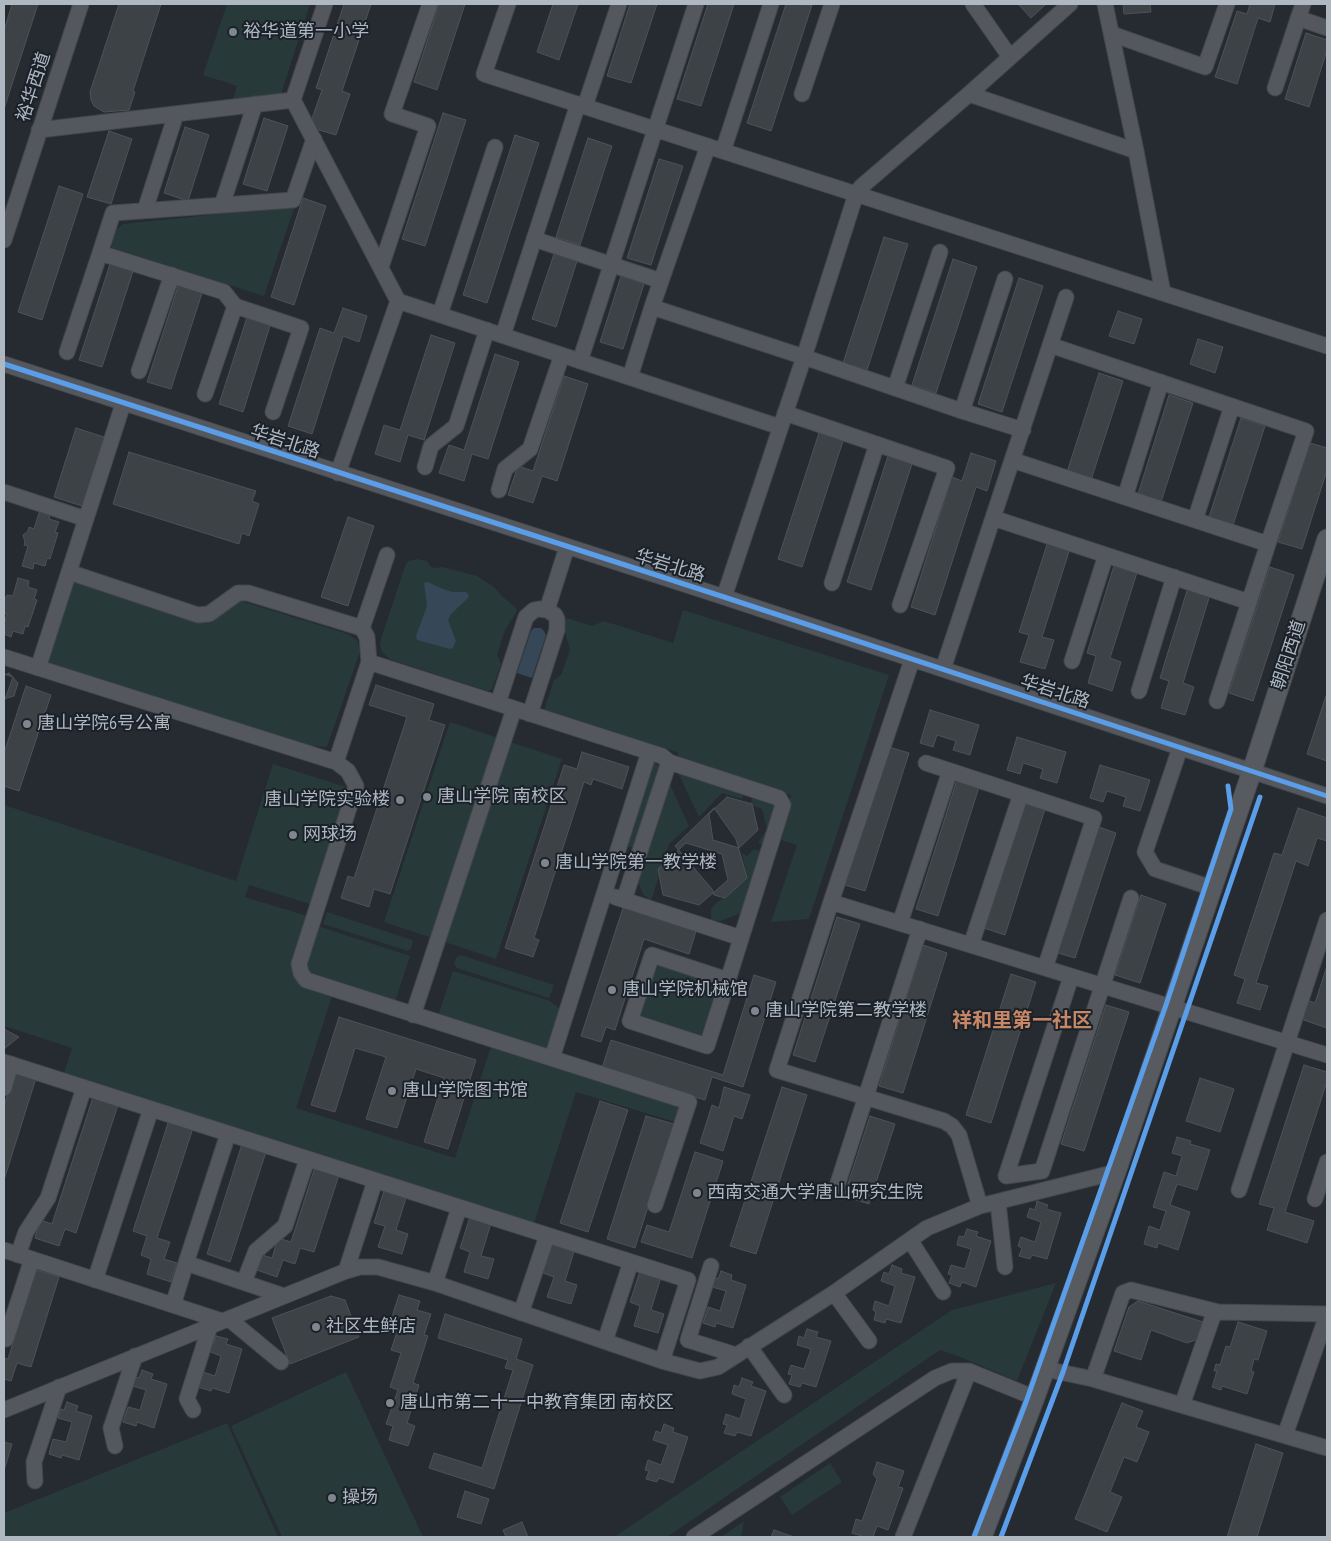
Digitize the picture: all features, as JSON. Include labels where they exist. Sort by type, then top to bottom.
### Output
[{"type":"main road","name":"朝阳西道","points":[[992,1537],[1055,1371],[1215,891],[1252,795],[1252,771],[1327,539]]},
{"type":"main road","name":"朝阳西道","points":[[982,1537],[1034,1400],[1176,1008]]},
{"type":"street","name":"裕华西道","points":[[4,240],[82,4]]},
{"type":"street","points":[[325,4],[293,100],[398,301],[338,473]]},
{"type":"street","points":[[381,267],[428,126],[392,114],[430,4]]},
{"type":"street","points":[[508,4],[484,74],[1327,346]]},
{"type":"street","points":[[503,335],[534,239],[619,4]]},
{"type":"street","points":[[580,360],[696,4]]},
{"type":"street","points":[[723,151],[771,4]]},
{"type":"street","points":[[802,94],[832,4]]},
{"type":"street","points":[[724,597],[856,194],[861,187],[1070,4]]},
{"type":"street","points":[[1105,4],[1163,293]]},
{"type":"street","points":[[1112,34],[1205,67],[1227,4]]},
{"type":"street","points":[[1275,88],[1303,4]]},
{"type":"street","points":[[976,5],[1010,56]]},
{"type":"street","points":[[1298,18],[1327,28]]},
{"type":"street","points":[[969,94],[1136,151]]},
{"type":"street","points":[[40,130],[293,100]]},
{"type":"street","points":[[222,205],[255,104]]},
{"type":"street","points":[[146,210],[176,114]]},
{"type":"street","points":[[67,352],[113,212],[293,200],[314,139]]},
{"type":"street","points":[[630,377],[652,307],[708,146]]},
{"type":"street","points":[[440,314],[495,147]]},
{"type":"street","points":[[534,239],[661,281]]},
{"type":"street","points":[[896,388],[940,252]]},
{"type":"street","points":[[100,253],[224,292],[235,306],[301,328],[273,412]]},
{"type":"street","points":[[139,371],[172,276]]},
{"type":"street","points":[[962,411],[1005,279]]},
{"type":"street","points":[[943,669],[1066,297]]},
{"type":"street","points":[[398,301],[630,377],[782,420],[877,444],[947,468],[900,605]]},
{"type":"street","points":[[205,394],[235,306]]},
{"type":"street","points":[[652,307],[1023,430]]},
{"type":"street","points":[[425,467],[431,446],[456,426],[487,330]]},
{"type":"street","points":[[1050,345],[1306,431],[1217,701]]},
{"type":"street","points":[[499,490],[505,469],[530,449],[562,355]]},
{"type":"street","name":"华岩北路","points":[[4,364],[724,597],[1327,796]]},
{"type":"street","points":[[1125,497],[1161,382]]},
{"type":"street","points":[[38,668],[124,404]]},
{"type":"street","points":[[1195,520],[1232,406]]},
{"type":"street","points":[[832,582],[877,444]]},
{"type":"street","points":[[1012,460],[1268,544]]},
{"type":"street","points":[[4,492],[86,519]]},
{"type":"street","points":[[993,518],[1249,602]]},
{"type":"street","points":[[547,610],[567,547]]},
{"type":"street","points":[[362,628],[387,555]]},
{"type":"street","points":[[1072,661],[1106,555]]},
{"type":"street","points":[[69,572],[198,615],[209,614],[238,593],[248,593],[362,628],[367,637],[369,662],[336,762]]},
{"type":"street","points":[[1139,690],[1174,577]]},
{"type":"street","points":[[498,703],[526,617],[539,608],[547,610],[555,614],[558,630],[530,714]]},
{"type":"street","points":[[4,657],[336,762],[348,771],[356,786],[299,964],[301,973],[306,980],[689,1102],[655,1205]]},
{"type":"street","points":[[912,660],[777,1070],[944,1121],[952,1126],[959,1134],[980,1206]]},
{"type":"street","points":[[369,662],[662,756],[669,762],[779,798],[783,805],[728,980],[707,1046],[630,1022],[652,955],[728,980]]},
{"type":"street","points":[[413,1014],[514,709]]},
{"type":"street","points":[[1180,748],[1145,852],[1154,869],[1215,891]]},
{"type":"street","points":[[552,1058],[649,752]]},
{"type":"street","points":[[624,900],[669,762]]},
{"type":"street","points":[[926,763],[1094,818],[1044,968]]},
{"type":"street","points":[[900,923],[950,771]]},
{"type":"street","points":[[971,946],[1020,794]]},
{"type":"street","points":[[604,894],[741,938]]},
{"type":"street","points":[[1071,977],[1006,1176],[1042,1171],[1104,986],[1131,898]]},
{"type":"street","points":[[831,902],[1327,1056]]},
{"type":"street","points":[[1239,1190],[1327,920]]},
{"type":"street","points":[[837,1186],[920,929]]},
{"type":"street","points":[[4,1088],[8,1063],[307,1160],[688,1280],[662,1360]]},
{"type":"street","points":[[6,1339],[18,1255],[26,1232],[48,1198],[84,1088]]},
{"type":"street","points":[[95,1280],[151,1109]]},
{"type":"street","points":[[173,1305],[228,1134]]},
{"type":"street","points":[[244,1282],[256,1251],[285,1226],[307,1160]]},
{"type":"street","points":[[1315,1199],[1327,1162]]},
{"type":"street","points":[[4,1410],[360,1266],[378,1267],[435,1283],[700,1372],[718,1367],[834,1293],[928,1228],[980,1206],[1116,1172]]},
{"type":"street","points":[[346,1271],[375,1181]]},
{"type":"street","points":[[998,1202],[1005,1267]]},
{"type":"street","points":[[435,1283],[459,1208]]},
{"type":"street","points":[[522,1313],[547,1236]]},
{"type":"street","points":[[910,1240],[943,1292]]},
{"type":"street","points":[[18,1255],[221,1322],[280,1362]]},
{"type":"street","points":[[606,1341],[631,1262]]},
{"type":"street","points":[[186,1263],[284,1296]]},
{"type":"street","points":[[711,1266],[688,1340],[736,1355]]},
{"type":"street","points":[[1093,1379],[1123,1293],[1131,1290],[1218,1312],[1327,1314],[1286,1435]]},
{"type":"street","points":[[834,1293],[869,1341]]},
{"type":"street","points":[[1182,1405],[1213,1316],[1218,1312]]},
{"type":"street","points":[[193,1410],[187,1398],[221,1322]]},
{"type":"street","points":[[749,1346],[784,1395]]},
{"type":"street","points":[[115,1446],[110,1428],[135,1356]]},
{"type":"street","points":[[1055,1371],[1093,1379],[1327,1448]]},
{"type":"street","points":[[694,1537],[935,1378],[952,1372],[1022,1393],[1034,1400]]},
{"type":"street","points":[[705,1537],[936,1388],[967,1376]]},
{"type":"street","points":[[903,1537],[967,1376]]},
{"type":"street","points":[[36,1481],[34,1462],[59,1387]]},
{"type":"shaded area","name":"裕华道第一小学","points":[[227,4],[310,4],[281,94],[233,99],[237,86],[203,75]]},
{"type":"shaded area","points":[[295,206],[264,296],[112,248],[111,234],[123,224]]},
{"type":"shaded area","points":[[417,559],[427,561],[434,568],[443,567],[477,576],[494,587],[515,607],[517,611],[505,630],[497,655],[501,664],[492,689],[488,691],[389,659],[382,652],[381,639],[405,566],[408,561]]},
{"type":"shaded area","points":[[73,582],[203,623],[212,622],[228,608],[241,601],[348,634],[357,640],[360,652],[327,747],[299,745],[47,663]]},
{"type":"shaded area","points":[[683,610],[889,675],[809,919],[771,922],[797,845],[781,840],[778,836],[791,795],[681,761],[677,752],[544,710],[554,680],[561,675],[570,650],[563,625],[564,620],[567,618],[592,626],[604,621],[673,643]]},
{"type":"shaded area","points":[[450,722],[562,759],[496,959],[384,922]]},
{"type":"shaded area","points":[[655,763],[660,767],[634,848],[626,846],[652,765]]},
{"type":"shaded area","points":[[273,764],[349,788],[313,905],[249,885],[245,897],[314,918],[312,924],[410,956],[393,1008],[334,990],[296,1108],[455,1158],[493,1040],[436,1022],[453,971],[550,1001],[560,1009],[544,1056],[682,1100],[675,1122],[576,1092],[534,1223],[64,1073],[72,1048],[4,1026],[4,805],[236,881]]},
{"type":"shaded area","points":[[679,772],[744,794],[742,799],[722,793],[699,817]]},
{"type":"shaded area","points":[[669,782],[689,826],[669,844],[651,901],[643,894],[637,880]]},
{"type":"shaded area","points":[[756,794],[776,805],[764,845],[758,843],[767,829],[762,809],[751,805],[753,796]]},
{"type":"shaded area","points":[[754,849],[764,852],[743,912],[721,921],[711,920],[711,910],[715,904],[747,879],[742,853],[747,856]]},
{"type":"shaded area","points":[[327,912],[412,940],[411,949],[408,951],[323,924]]},
{"type":"shaded area","points":[[461,955],[554,985],[549,998],[457,968],[454,964],[456,958]]},
{"type":"shaded area","points":[[654,961],[721,982],[703,1038],[637,1017]]},
{"type":"shaded area","points":[[1056,1283],[1017,1381],[940,1350],[667,1537],[614,1537],[952,1310]]},
{"type":"shaded area","name":"操场","points":[[346,1372],[423,1537],[282,1537],[231,1426]]},
{"type":"shaded area","points":[[227,1423],[278,1537],[4,1537],[4,1513]]},
{"type":"shaded area","points":[[830,1463],[842,1482],[792,1515],[780,1497]]},
{"type":"shaded area","points":[[744,1521],[741,1537],[721,1537]]},
{"type":"water","points":[[428,582],[443,589],[453,592],[466,592],[469,595],[451,614],[448,620],[456,641],[453,648],[450,649],[417,640],[416,636],[427,606],[424,583]]},
{"type":"water","points":[[534,628],[541,628],[546,635],[532,678],[517,673],[531,631]]},
{"type":"building","points":[[12,4],[38,4],[4,109],[4,31]]},
{"type":"building","points":[[119,4],[161,4],[133,91],[135,92],[129,110],[104,112],[94,106],[90,92]]},
{"type":"building","points":[[344,4],[371,4],[342,91],[350,94],[336,135],[309,127],[322,90],[316,88]]},
{"type":"building","points":[[439,4],[465,4],[437,90],[414,82]]},
{"type":"building","points":[[553,4],[578,4],[559,60],[537,52]]},
{"type":"building","points":[[630,4],[657,4],[631,83],[607,76]]},
{"type":"building","points":[[708,4],[734,4],[701,106],[677,99]]},
{"type":"building","points":[[786,4],[812,5],[771,131],[747,123]]},
{"type":"building","points":[[1018,4],[1046,4],[1031,18]]},
{"type":"building","points":[[1123,4],[1150,4],[1151,12],[1124,14]]},
{"type":"building","points":[[1250,4],[1275,4],[1270,22],[1258,18],[1237,84],[1215,77],[1237,11],[1247,14]]},
{"type":"building","points":[[1306,33],[1327,40],[1327,50],[1309,107],[1285,99]]},
{"type":"building","points":[[443,113],[466,120],[425,246],[402,239]]},
{"type":"building","points":[[264,118],[288,126],[267,191],[243,184]]},
{"type":"building","points":[[185,127],[209,135],[188,201],[164,193]]},
{"type":"building","points":[[109,131],[132,139],[111,204],[87,197]]},
{"type":"building","points":[[515,135],[539,143],[487,303],[463,295]]},
{"type":"building","points":[[588,138],[612,146],[580,245],[556,237]]},
{"type":"building","points":[[659,159],[683,166],[651,265],[627,258]]},
{"type":"building","points":[[59,186],[83,194],[42,320],[18,312]]},
{"type":"building","points":[[303,198],[326,206],[294,305],[271,297]]},
{"type":"building","points":[[884,237],[908,244],[867,370],[843,363]]},
{"type":"building","points":[[554,254],[577,261],[556,327],[532,319]]},
{"type":"building","points":[[953,259],[977,267],[936,393],[912,385]]},
{"type":"building","points":[[111,261],[134,268],[102,367],[79,360]]},
{"type":"building","points":[[621,276],[644,284],[623,349],[600,342]]},
{"type":"building","points":[[1019,278],[1043,286],[1002,412],[978,404]]},
{"type":"building","points":[[179,283],[203,290],[171,389],[147,382]]},
{"type":"building","points":[[251,305],[274,313],[243,412],[219,404]]},
{"type":"building","points":[[343,308],[367,316],[359,342],[343,336],[312,434],[288,426],[320,328],[334,333]]},
{"type":"building","points":[[1118,311],[1142,319],[1134,344],[1109,336]]},
{"type":"building","points":[[431,335],[455,343],[424,440],[408,435],[400,462],[375,454],[384,425],[400,430]]},
{"type":"building","points":[[1198,339],[1223,347],[1215,373],[1190,364]]},
{"type":"building","points":[[495,354],[519,362],[488,459],[472,454],[464,481],[439,473],[449,445],[464,450]]},
{"type":"building","points":[[1099,373],[1123,381],[1091,480],[1067,472]]},
{"type":"building","points":[[564,376],[588,384],[557,481],[542,476],[533,503],[508,495],[518,466],[533,471]]},
{"type":"building","points":[[1169,395],[1193,403],[1161,502],[1138,494]]},
{"type":"building","points":[[1241,418],[1265,426],[1233,525],[1209,517]]},
{"type":"building","points":[[76,428],[104,437],[82,506],[54,497]]},
{"type":"building","points":[[819,433],[843,441],[802,567],[778,559]]},
{"type":"building","points":[[1310,443],[1327,448],[1327,470],[1302,549],[1278,542]]},
{"type":"building","points":[[129,452],[256,491],[252,501],[259,504],[249,536],[242,533],[239,544],[113,504]]},
{"type":"building","points":[[971,453],[996,461],[987,491],[976,487],[935,615],[911,607],[952,477],[962,481]]},
{"type":"building","points":[[888,456],[912,464],[871,590],[847,582]]},
{"type":"building","points":[[40,510],[51,513],[49,519],[59,522],[55,532],[58,533],[50,559],[47,558],[45,566],[34,563],[33,569],[22,566],[28,546],[24,545],[23,535],[28,531],[29,527],[34,529]]},
{"type":"building","points":[[348,517],[374,526],[348,606],[321,597]]},
{"type":"building","points":[[1050,535],[1072,542],[1042,637],[1054,640],[1045,669],[1020,662],[1029,635],[1019,632]]},
{"type":"building","points":[[1117,556],[1140,563],[1110,658],[1121,662],[1112,691],[1088,683],[1096,656],[1087,653]]},
{"type":"building","points":[[1270,567],[1294,575],[1253,701],[1229,693]]},
{"type":"building","points":[[18,578],[29,581],[28,587],[37,590],[34,599],[37,600],[28,627],[25,626],[23,634],[13,631],[11,637],[4,634],[7,614],[4,613],[4,601],[7,595],[13,596]]},
{"type":"building","points":[[1190,581],[1212,588],[1183,683],[1194,687],[1185,715],[1161,708],[1169,681],[1160,678]]},
{"type":"building","points":[[9,673],[18,683],[14,696],[4,699],[4,675]]},
{"type":"building","points":[[4,674],[13,677],[4,702]]},
{"type":"building","name":"唐山学院实验楼","points":[[376,685],[434,704],[429,720],[445,725],[390,894],[374,889],[369,907],[341,898],[348,876],[354,878],[407,717],[369,705]]},
{"type":"building","name":"唐山学院6号公寓","points":[[26,686],[51,695],[19,791],[4,786],[4,753]]},
{"type":"building","points":[[1327,693],[1327,761],[1307,754]]},
{"type":"building","points":[[930,710],[979,725],[970,755],[953,750],[956,741],[937,735],[933,747],[920,743]]},
{"type":"building","points":[[1017,737],[1066,752],[1057,783],[1040,778],[1043,769],[1023,763],[1020,774],[1007,770]]},
{"type":"building","points":[[889,747],[909,753],[865,891],[845,885]]},
{"type":"building","name":"唐山学院第一教学楼","points":[[582,752],[629,767],[622,789],[593,779],[591,785],[584,782],[534,938],[539,940],[533,957],[505,948],[564,765],[577,769]]},
{"type":"building","points":[[1100,765],[1150,780],[1140,811],[1123,806],[1126,797],[1107,791],[1103,802],[1090,798]]},
{"type":"building","points":[[957,780],[979,787],[938,916],[916,909]]},
{"type":"building","points":[[727,797],[752,804],[758,830],[739,848],[713,840],[709,814]]},
{"type":"building","points":[[1024,802],[1045,809],[1005,935],[984,928]]},
{"type":"building","points":[[714,808],[736,839],[747,878],[725,898],[714,895],[712,889],[675,846]]},
{"type":"building","points":[[1298,808],[1327,818],[1327,841],[1317,838],[1308,866],[1296,861],[1256,983],[1268,986],[1260,1010],[1237,1003],[1245,979],[1234,975],[1274,853],[1282,855]]},
{"type":"building","points":[[1096,826],[1116,833],[1075,958],[1055,952]]},
{"type":"building","points":[[686,843],[722,854],[728,880],[699,905],[663,895],[658,869]]},
{"type":"building","points":[[1141,895],[1166,904],[1140,983],[1115,975]]},
{"type":"building","name":"唐山学院机械馆","points":[[623,908],[696,931],[689,954],[644,939],[615,1030],[606,1027],[601,1042],[581,1036]]},
{"type":"building","points":[[837,917],[860,924],[815,1062],[793,1055]]},
{"type":"building","points":[[923,945],[947,953],[903,1093],[879,1086]]},
{"type":"building","points":[[1327,966],[1327,1028],[1295,1017],[1301,998],[1315,1003]]},
{"type":"building","points":[[1011,974],[1036,982],[991,1123],[966,1115]]},
{"type":"building","name":"唐山学院第二教学楼","points":[[754,975],[776,982],[743,1087],[712,1077],[705,1100],[602,1068],[611,1040],[723,1075]]},
{"type":"building","points":[[1106,1005],[1129,1012],[1084,1151],[1061,1144]]},
{"type":"building","name":"唐山学院图书馆","points":[[339,1017],[476,1060],[448,1149],[424,1142],[444,1078],[416,1069],[397,1128],[366,1119],[386,1057],[355,1048],[335,1112],[311,1105]]},
{"type":"building","points":[[4,1029],[19,1037],[4,1049]]},
{"type":"building","points":[[1304,1065],[1327,1072],[1327,1081],[1285,1212],[1314,1221],[1307,1243],[1267,1230],[1274,1208],[1259,1204]]},
{"type":"building","points":[[15,1071],[36,1078],[4,1180],[4,1106]]},
{"type":"building","points":[[1200,1078],[1234,1089],[1220,1132],[1186,1121]]},
{"type":"building","points":[[724,1087],[750,1095],[742,1119],[734,1116],[723,1151],[700,1143],[712,1105],[719,1108]]},
{"type":"building","points":[[782,1087],[807,1095],[756,1254],[730,1246]]},
{"type":"building","points":[[93,1097],[118,1105],[76,1233],[65,1229],[59,1246],[35,1238],[40,1220],[52,1224]]},
{"type":"building","points":[[600,1101],[628,1110],[588,1232],[560,1223]]},
{"type":"building","points":[[646,1116],[674,1124],[635,1248],[607,1239]]},
{"type":"building","points":[[870,1116],[895,1124],[869,1204],[844,1196]]},
{"type":"building","points":[[169,1120],[193,1128],[157,1238],[170,1242],[164,1259],[177,1263],[171,1282],[147,1274],[151,1259],[141,1255],[147,1236],[133,1231]]},
{"type":"building","points":[[1177,1137],[1191,1141],[1190,1144],[1210,1150],[1197,1190],[1177,1184],[1170,1205],[1190,1212],[1178,1250],[1158,1243],[1157,1248],[1144,1244],[1149,1226],[1160,1230],[1166,1211],[1153,1207],[1164,1172],[1176,1176],[1182,1156],[1172,1153]]},
{"type":"building","points":[[242,1144],[266,1152],[230,1262],[207,1254]]},
{"type":"building","name":"西南交通大学唐山研究生院","points":[[695,1152],[723,1161],[692,1258],[641,1242],[647,1225],[669,1232]]},
{"type":"building","points":[[315,1167],[339,1175],[314,1252],[300,1248],[295,1264],[283,1260],[277,1277],[254,1269],[259,1254],[272,1258],[278,1238],[291,1242]]},
{"type":"building","points":[[384,1191],[406,1198],[396,1230],[408,1234],[402,1254],[378,1247],[385,1226],[374,1223]]},
{"type":"building","points":[[1037,1201],[1048,1205],[1046,1209],[1061,1213],[1047,1259],[1032,1255],[1030,1259],[1019,1256],[1022,1248],[1018,1246],[1021,1237],[1035,1242],[1041,1222],[1027,1217],[1030,1208],[1035,1210]]},
{"type":"building","points":[[470,1217],[491,1223],[481,1256],[494,1259],[488,1279],[464,1272],[470,1252],[460,1248]]},
{"type":"building","points":[[967,1229],[978,1232],[976,1236],[991,1241],[976,1287],[962,1282],[960,1287],[949,1283],[952,1275],[948,1274],[951,1265],[965,1269],[971,1249],[957,1245],[959,1236],[964,1237]]},
{"type":"building","points":[[553,1242],[575,1248],[565,1281],[577,1285],[571,1304],[547,1297],[554,1277],[543,1273]]},
{"type":"building","points":[[892,1265],[902,1269],[901,1273],[915,1277],[901,1323],[886,1319],[885,1323],[874,1320],[876,1312],[873,1310],[875,1301],[889,1306],[895,1286],[881,1281],[884,1272],[889,1274]]},
{"type":"building","points":[[36,1270],[59,1277],[31,1367],[17,1363],[11,1381],[4,1379],[4,1358],[8,1359]]},
{"type":"building","points":[[640,1271],[661,1277],[651,1310],[664,1314],[658,1333],[634,1326],[640,1306],[630,1302]]},
{"type":"building","points":[[721,1271],[732,1275],[731,1280],[746,1285],[733,1328],[716,1323],[715,1327],[703,1323],[708,1307],[720,1311],[726,1291],[712,1287],[715,1278],[718,1279]]},
{"type":"building","points":[[399,1295],[420,1301],[417,1310],[431,1314],[424,1335],[428,1336],[413,1383],[419,1385],[407,1423],[415,1426],[408,1446],[389,1440],[393,1426],[386,1424],[398,1390],[390,1387],[401,1353],[391,1350],[396,1335],[387,1332]]},
{"type":"building","name":"社区生鲜店","points":[[331,1296],[345,1300],[359,1337],[290,1364],[272,1318]]},
{"type":"building","points":[[1138,1301],[1203,1322],[1198,1339],[1187,1343],[1151,1330],[1141,1360],[1114,1351],[1129,1307]]},
{"type":"building","points":[[445,1314],[522,1339],[516,1359],[533,1365],[494,1489],[429,1468],[434,1453],[482,1468],[513,1370],[505,1368],[508,1360],[438,1338]]},
{"type":"building","points":[[1238,1322],[1267,1331],[1258,1360],[1254,1359],[1251,1371],[1254,1372],[1247,1394],[1222,1386],[1221,1390],[1212,1387],[1217,1371],[1214,1371],[1216,1364],[1220,1365],[1226,1346],[1230,1347]]},
{"type":"building","points":[[807,1329],[818,1332],[816,1337],[831,1341],[816,1387],[802,1383],[800,1387],[789,1384],[792,1375],[788,1374],[791,1365],[804,1369],[811,1349],[797,1345],[799,1336],[804,1338]]},
{"type":"building","points":[[216,1336],[228,1339],[226,1344],[242,1349],[229,1393],[212,1388],[211,1391],[198,1387],[203,1372],[215,1376],[221,1356],[208,1351],[210,1342],[214,1343]]},
{"type":"building","points":[[142,1370],[153,1374],[151,1379],[167,1384],[154,1428],[137,1422],[136,1426],[123,1422],[128,1407],[140,1410],[146,1390],[133,1386],[136,1377],[139,1378]]},
{"type":"building","points":[[742,1378],[753,1382],[751,1386],[766,1391],[751,1436],[737,1432],[735,1436],[724,1433],[727,1425],[723,1424],[726,1414],[740,1419],[746,1399],[732,1394],[734,1385],[739,1387]]},
{"type":"building","points":[[67,1402],[78,1406],[76,1411],[92,1416],[79,1460],[62,1455],[61,1458],[49,1454],[53,1439],[66,1442],[72,1422],[58,1418],[61,1409],[64,1410]]},
{"type":"building","points":[[1122,1403],[1143,1411],[1136,1427],[1149,1432],[1137,1462],[1124,1457],[1110,1492],[1122,1497],[1107,1532],[1075,1519]]},
{"type":"building","points":[[664,1424],[674,1428],[673,1432],[688,1437],[673,1483],[659,1478],[657,1482],[646,1479],[649,1471],[645,1470],[648,1460],[661,1465],[668,1445],[653,1440],[656,1431],[661,1433]]},
{"type":"building","points":[[4,1442],[12,1444],[4,1471]]},
{"type":"building","points":[[1256,1444],[1283,1453],[1257,1537],[1227,1537]]},
{"type":"building","points":[[877,1462],[904,1471],[898,1487],[903,1488],[888,1530],[877,1526],[873,1537],[865,1537],[852,1533],[856,1519],[862,1521],[877,1479],[873,1474]]},
{"type":"building","points":[[465,1491],[489,1499],[481,1524],[457,1517]]},
{"type":"building","points":[[522,1522],[528,1537],[506,1537],[503,1530]]},
{"type":"building","points":[[774,1530],[794,1537],[771,1537]]},
{"type":"cycle path","points":[[4,364],[724,597],[1327,796]]},
{"type":"cycle path","points":[[974,1537],[1026,1402],[1166,1005],[1231,809],[1228,786]]},
{"type":"cycle path","points":[[1001,1537],[1063,1372],[1260,797]]},
{"type":"place","name":"裕华道第一小学","points":[[233,32]]},
{"type":"place","name":"唐山学院6号公寓","points":[[27,724]]},
{"type":"place","name":"唐山学院 南校区","points":[[427,797]]},
{"type":"place","name":"唐山学院实验楼","points":[[400,800]]},
{"type":"place","name":"网球场","points":[[293,835]]},
{"type":"place","name":"唐山学院第一教学楼","points":[[545,863]]},
{"type":"place","name":"唐山学院机械馆","points":[[612,990]]},
{"type":"place","name":"唐山学院第二教学楼","points":[[755,1011]]},
{"type":"place","name":"唐山学院图书馆","points":[[392,1091]]},
{"type":"place","name":"西南交通大学唐山研究生院","points":[[697,1193]]},
{"type":"place","name":"社区生鲜店","points":[[316,1327]]},
{"type":"place","name":"唐山市第二十一中教育集团 南校区","points":[[390,1403]]},
{"type":"place","name":"操场","points":[[332,1498]]},
{"type":"district","name":"祥和里第一社区","points":[[1022,1021]]}]
